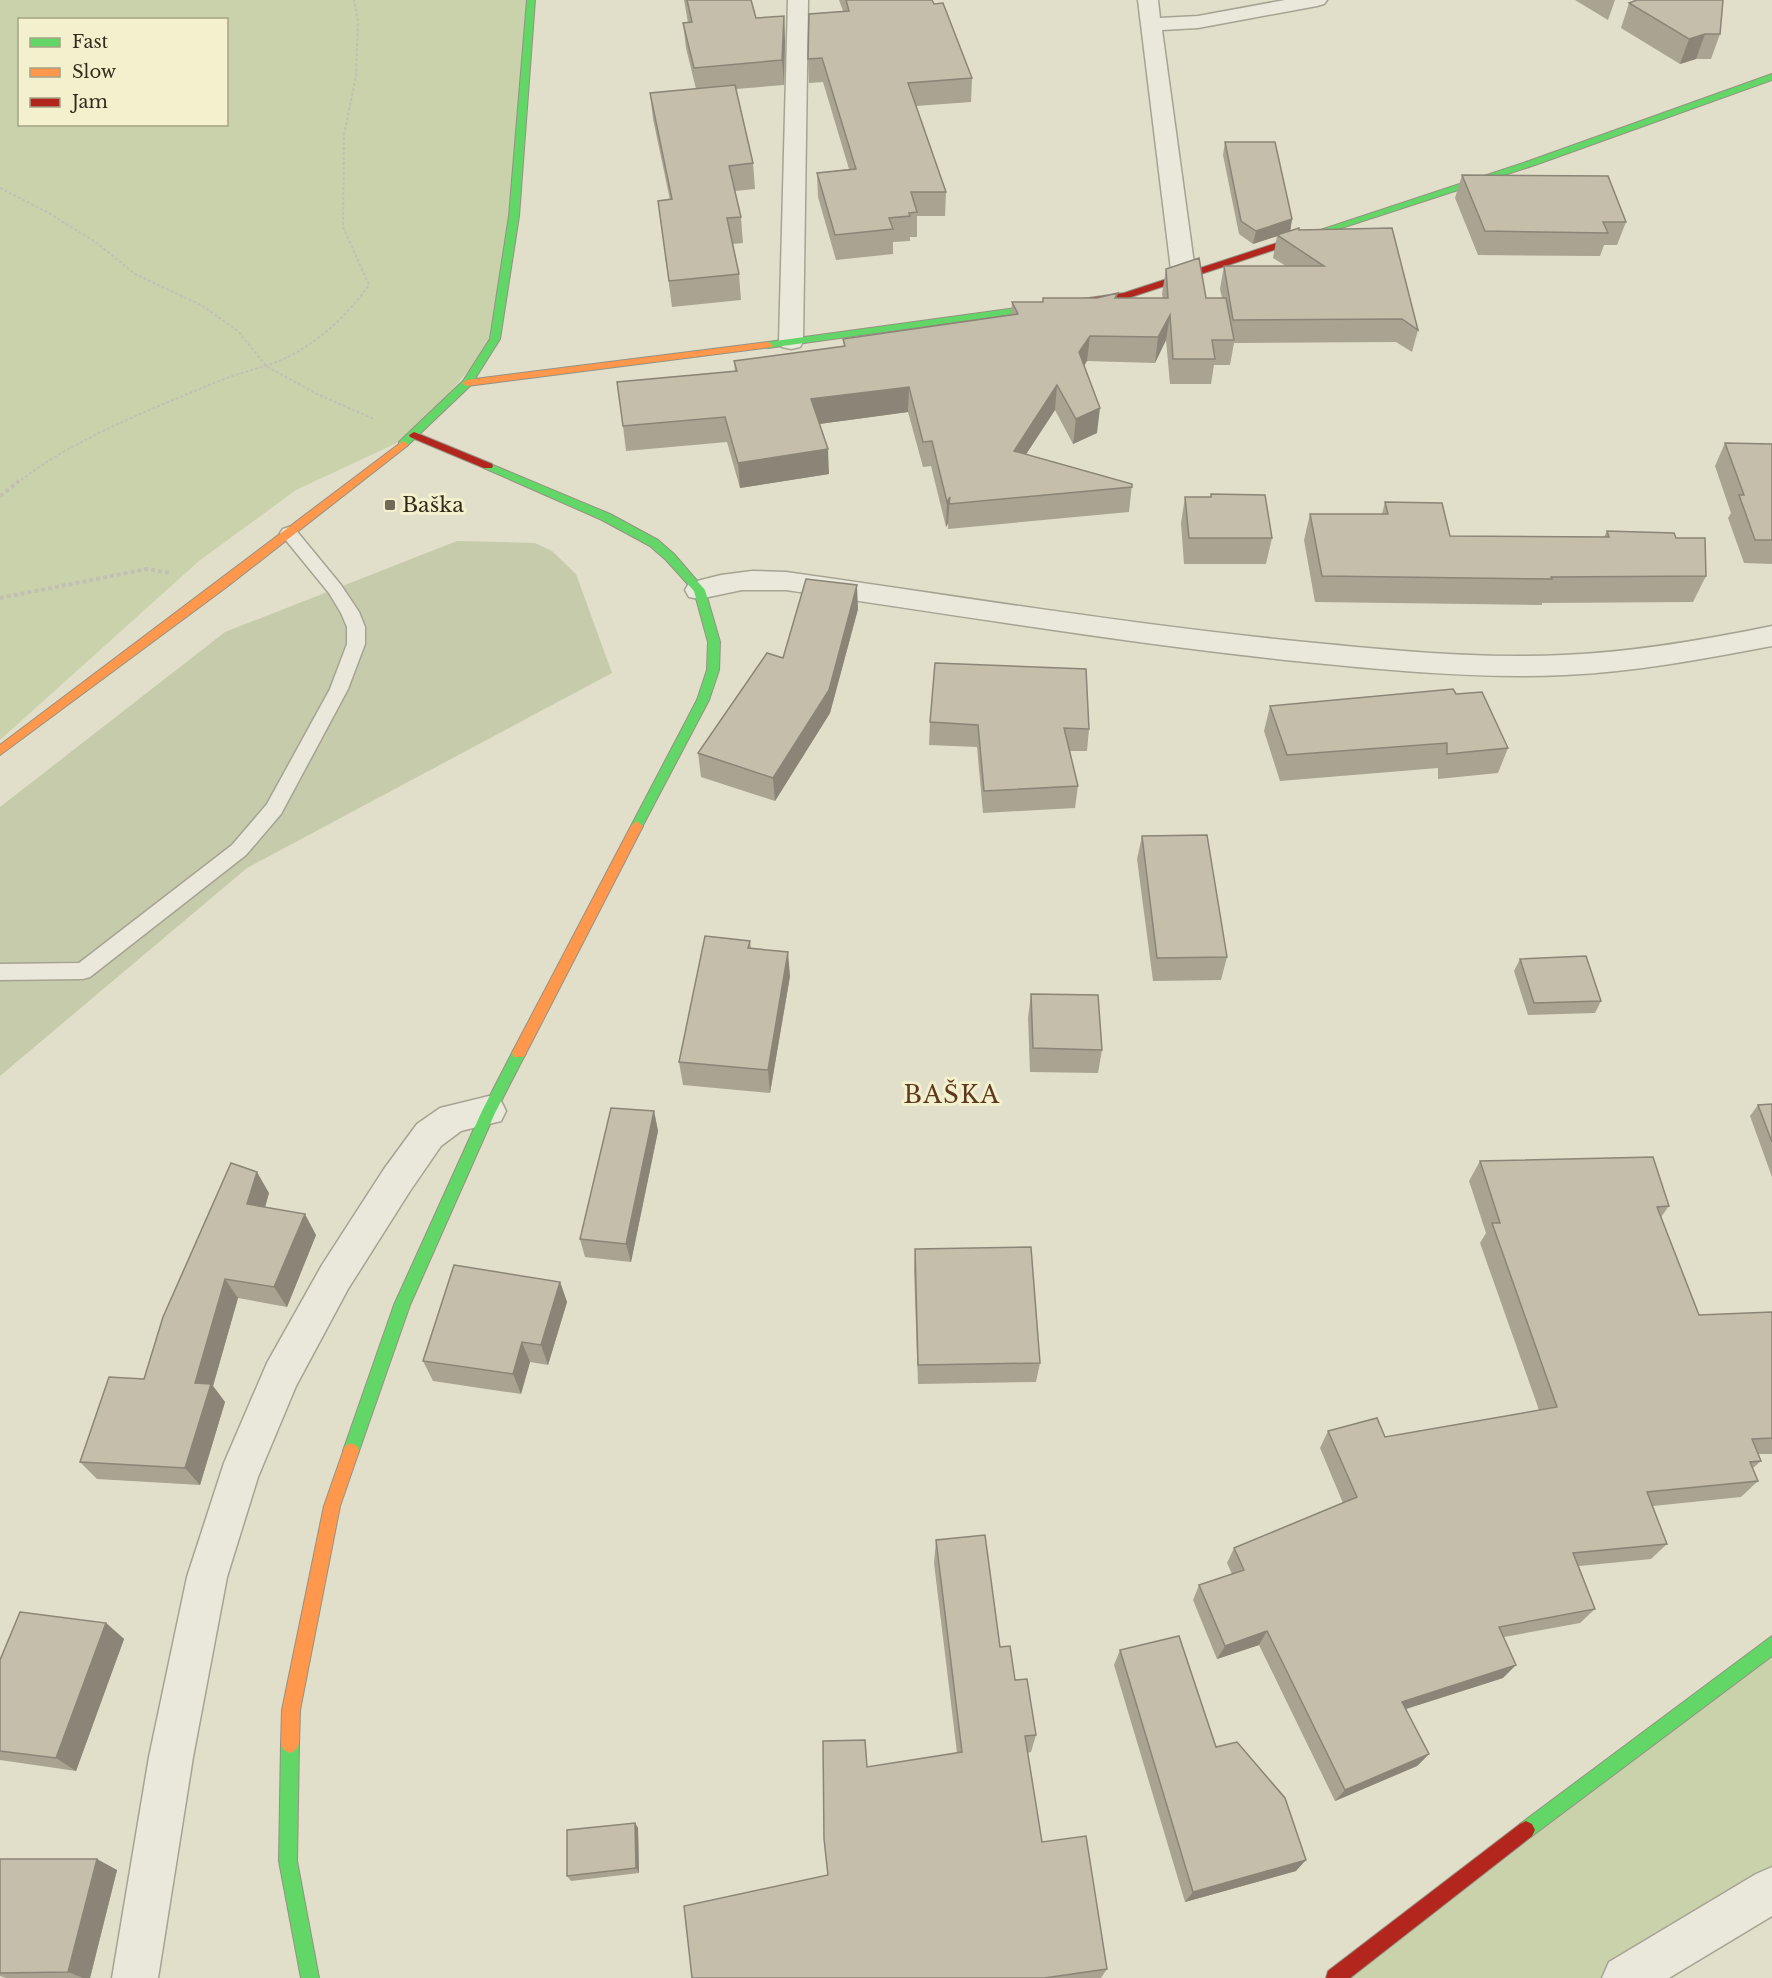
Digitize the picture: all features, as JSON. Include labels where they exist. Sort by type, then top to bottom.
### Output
[{"type":"street","points":[[0,751],[224,583],[414,435],[467,383],[495,339],[506,277],[514,216],[531,0]]},
{"type":"street","points":[[791,342],[798,0]]},
{"type":"street","points":[[1148,0],[1184,278]]},
{"type":"street","points":[[1152,25],[1198,22],[1317,0]]},
{"type":"street","points":[[467,383],[791,342],[1125,296],[1532,163],[1772,77]]},
{"type":"street","points":[[309,1978],[288,1862],[291,1710],[332,1506],[402,1305],[489,1111],[703,700],[713,670],[714,642],[699,590],[670,557],[636,532],[414,435]]},
{"type":"street","points":[[699,590],[726,581],[750,579],[786,581],[1136,633],[1272,649],[1447,665],[1564,665],[1687,653],[1772,636]]},
{"type":"street","points":[[135,1978],[171,1757],[207,1577],[238,1477],[280,1376],[335,1277],[397,1180],[429,1135],[452,1118],[489,1111]]},
{"type":"street","points":[[1335,1978],[1592,1779],[1772,1645]]},
{"type":"street","points":[[1625,1978],[1772,1890]]},
{"type":"lane","points":[[0,972],[83,971],[239,850],[273,809],[339,689],[356,644],[356,627],[350,612],[288,533]]},
{"type":"path","points":[[0,496],[46,464],[116,426],[217,381],[290,356],[308,345],[356,304],[369,285],[343,227],[344,135],[356,76],[358,22],[354,0]]},
{"type":"path","points":[[0,188],[47,212],[97,243],[135,274],[201,305],[238,331],[266,366],[317,394],[414,435]]},
{"type":"path","points":[[0,598],[147,569],[224,583]]},
{"type":"green space","points":[[0,0],[531,0],[495,339],[414,435],[296,490],[199,561],[0,740]]},
{"type":"green space","points":[[457,541],[535,543],[552,551],[576,574],[612,673],[247,868],[0,1076],[0,807],[225,632]]},
{"type":"green space","points":[[1772,1649],[1772,1890],[1625,1978],[1339,1978]]},
{"type":"building","points":[[687,0],[751,0],[756,18],[784,16],[782,60],[694,68],[683,23],[692,22]]},
{"type":"building","points":[[846,0],[932,0],[934,4],[943,3],[972,78],[908,83],[946,192],[911,192],[917,212],[909,213],[910,216],[889,218],[893,229],[835,235],[817,173],[856,169],[822,58],[808,59],[809,14],[849,11]]},
{"type":"building","points":[[1637,0],[1723,0],[1720,34],[1705,34],[1689,39],[1629,3]]},
{"type":"building","points":[[735,85],[753,163],[729,166],[741,217],[727,218],[739,274],[669,281],[658,201],[672,199],[650,93]]},
{"type":"building","points":[[1225,142],[1275,142],[1292,219],[1256,231],[1241,221]]},
{"type":"building","points":[[1462,175],[1608,176],[1626,222],[1603,222],[1608,233],[1485,231]]},
{"type":"building","points":[[1299,228],[1299,230],[1392,228],[1418,330],[1402,319],[1233,320],[1224,266],[1324,266],[1277,235]]},
{"type":"building","points":[[1199,258],[1206,298],[1226,298],[1234,340],[1212,340],[1215,359],[1173,359],[1170,315],[1158,337],[1090,336],[1079,352],[1100,408],[1076,419],[1057,385],[1014,451],[1132,484],[1132,487],[949,504],[950,497],[947,502],[932,441],[923,442],[909,387],[811,399],[828,449],[738,463],[725,417],[623,426],[617,382],[737,371],[734,361],[845,346],[843,339],[1018,314],[1012,302],[1043,302],[1043,298],[1097,298],[1118,293],[1115,298],[1168,298],[1166,269]]},
{"type":"building","points":[[1725,443],[1772,444],[1772,540],[1755,540],[1739,495],[1744,495]]},
{"type":"building","points":[[1211,494],[1265,495],[1272,538],[1189,538],[1185,497],[1211,497]]},
{"type":"building","points":[[1385,502],[1442,503],[1450,536],[1609,537],[1607,531],[1674,533],[1676,538],[1705,538],[1706,576],[1551,577],[1552,579],[1322,576],[1310,514],[1388,514]]},
{"type":"building","points":[[806,579],[857,585],[829,690],[773,778],[698,753],[767,653],[783,658]]},
{"type":"building","points":[[935,663],[1086,669],[1089,729],[1064,728],[1078,786],[984,791],[978,725],[930,722]]},
{"type":"building","points":[[1453,689],[1456,694],[1482,692],[1508,748],[1447,754],[1447,743],[1287,755],[1270,706]]},
{"type":"building","points":[[1207,835],[1227,957],[1157,958],[1142,836]]},
{"type":"building","points":[[705,936],[750,941],[748,948],[788,952],[768,1070],[679,1062]]},
{"type":"building","points":[[1586,956],[1601,1001],[1534,1003],[1520,959]]},
{"type":"building","points":[[1031,994],[1098,995],[1102,1050],[1033,1048]]},
{"type":"building","points":[[1772,1104],[1772,1142],[1758,1105]]},
{"type":"building","points":[[611,1108],[654,1111],[626,1244],[580,1239]]},
{"type":"building","points":[[1653,1157],[1669,1206],[1657,1207],[1699,1315],[1772,1312],[1772,1438],[1752,1439],[1761,1461],[1750,1462],[1758,1481],[1647,1492],[1667,1544],[1573,1553],[1595,1609],[1499,1627],[1516,1665],[1402,1702],[1429,1754],[1345,1790],[1267,1631],[1225,1646],[1199,1585],[1244,1570],[1234,1548],[1357,1497],[1328,1431],[1377,1418],[1385,1437],[1557,1407],[1492,1223],[1500,1223],[1480,1161]]},
{"type":"building","points":[[231,1163],[257,1172],[247,1204],[305,1214],[274,1287],[225,1279],[195,1383],[211,1384],[185,1468],[80,1462],[109,1377],[144,1379],[163,1317]]},
{"type":"building","points":[[1031,1247],[1040,1363],[918,1365],[915,1249]]},
{"type":"building","points":[[454,1265],[560,1282],[541,1345],[522,1342],[513,1374],[423,1361]]},
{"type":"building","points":[[985,1535],[1000,1647],[1010,1646],[1015,1680],[1027,1679],[1036,1735],[1025,1736],[1042,1842],[1086,1836],[1107,1969],[1044,1978],[692,1978],[684,1906],[828,1875],[824,1839],[823,1741],[865,1740],[867,1767],[962,1752],[936,1540]]},
{"type":"building","points":[[20,1612],[106,1623],[56,1758],[0,1751],[0,1660]]},
{"type":"building","points":[[1179,1636],[1216,1747],[1237,1742],[1285,1798],[1306,1860],[1193,1892],[1120,1650]]},
{"type":"building","points":[[635,1823],[636,1868],[567,1876],[567,1830]]},
{"type":"building","points":[[0,1859],[97,1859],[68,1972],[0,1973]]},
{"type":"traffic: fast","points":[[403,444],[467,383],[495,339],[514,216],[531,0]]},
{"type":"traffic: fast","points":[[1280,245],[1532,163],[1772,77]]},
{"type":"traffic: fast","points":[[768,345],[1039,308]]},
{"type":"traffic: fast","points":[[488,466],[606,517],[654,543],[670,557],[699,590],[714,642],[713,670],[703,700],[637,826]]},
{"type":"traffic: fast","points":[[351,1451],[402,1305],[489,1111],[519,1053]]},
{"type":"traffic: fast","points":[[1526,1830],[1772,1645]]},
{"type":"traffic: fast","points":[[290,1744],[288,1861],[310,1978]]},
{"type":"traffic: slow","points":[[467,383],[768,345]]},
{"type":"traffic: slow","points":[[0,751],[224,583],[403,444]]},
{"type":"traffic: slow","points":[[519,1053],[637,826]]},
{"type":"traffic: slow","points":[[290,1744],[291,1710],[332,1506],[351,1451]]},
{"type":"traffic: jam","points":[[1039,308],[1125,296],[1280,245]]},
{"type":"traffic: jam","points":[[414,435],[488,466]]},
{"type":"traffic: jam","points":[[1335,1978],[1526,1830]]},
{"type":"place","name":"Baška","points":[[390,505]]},
{"type":"district","name":"BAŠKA","points":[[952,1094]]}]
